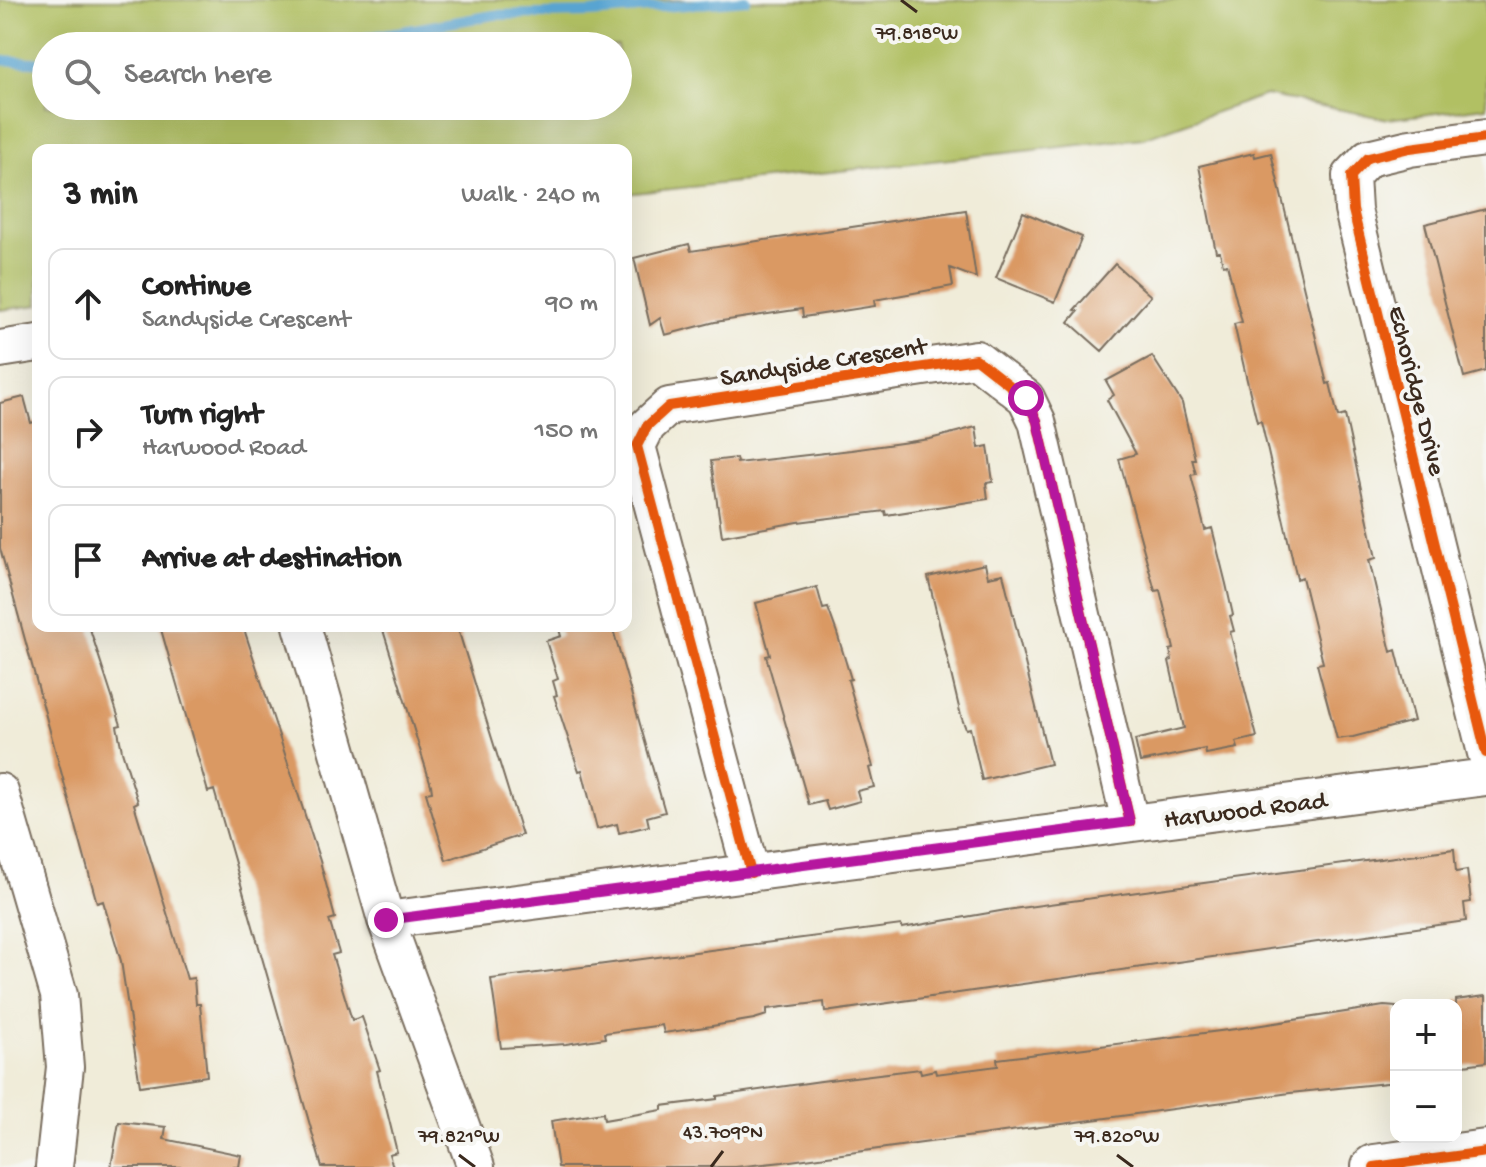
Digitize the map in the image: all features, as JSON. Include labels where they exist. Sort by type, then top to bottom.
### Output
[{"type":"street","name":"Echoridge Drive","points":[[1486,138],[1410,148],[1368,158],[1351,176],[1353,210],[1486,753]]},
{"type":"street","points":[[0,349],[32,344]]},
{"type":"street","name":"Sandyside Crescent","points":[[751,873],[637,446],[647,426],[669,406],[976,359],[1026,398],[1037,421],[1130,822]]},
{"type":"street","points":[[304,632],[386,920],[476,1167]]},
{"type":"street","name":"Harwood Road","points":[[386,920],[1486,777]]},
{"type":"street","points":[[0,792],[59,995],[65,1067],[54,1167]]},
{"type":"street","points":[[1374,1167],[1486,1152]]},
{"type":"green space","points":[[0,0],[1486,0],[1486,107],[1388,119],[1265,95],[1143,138],[632,193],[632,144],[32,144],[32,306],[0,310]]},
{"type":"building","points":[[1254,153],[1255,157],[1271,153],[1327,384],[1330,383],[1338,417],[1345,415],[1376,558],[1369,560],[1391,652],[1396,650],[1414,721],[1353,737],[1337,739],[1317,664],[1323,663],[1302,577],[1297,579],[1261,421],[1257,422],[1234,324],[1242,322],[1227,264],[1223,265],[1220,252],[1216,252],[1199,166]]},
{"type":"building","points":[[1486,209],[1486,371],[1464,377],[1425,224]]},
{"type":"building","points":[[966,210],[976,278],[950,268],[953,286],[874,300],[875,306],[803,317],[802,309],[715,322],[665,335],[660,318],[650,325],[634,258],[689,244],[691,251]]},
{"type":"building","points":[[1023,212],[1082,237],[1055,302],[996,278]]},
{"type":"building","points":[[1115,264],[1151,296],[1102,351],[1069,322],[1078,311],[1074,310]]},
{"type":"building","points":[[1152,356],[1182,403],[1195,459],[1192,459],[1196,474],[1191,475],[1205,530],[1212,528],[1233,615],[1230,616],[1234,631],[1230,632],[1257,737],[1236,742],[1238,748],[1206,754],[1205,749],[1140,762],[1135,740],[1184,728],[1169,661],[1172,660],[1170,650],[1174,649],[1160,590],[1155,591],[1119,459],[1136,454],[1107,400],[1114,395],[1106,381]]},
{"type":"building","points":[[24,397],[32,423],[32,632],[91,632],[121,725],[117,726],[122,751],[138,802],[134,804],[187,979],[194,978],[196,1004],[200,1004],[207,1076],[140,1086],[121,961],[103,901],[97,903],[0,548],[0,403]]},
{"type":"building","points":[[976,427],[979,448],[988,446],[993,482],[986,483],[988,499],[886,515],[885,511],[798,522],[722,536],[711,461],[736,458],[737,463],[851,450],[930,439]]},
{"type":"building","points":[[985,564],[988,577],[1003,574],[1050,764],[982,780],[970,728],[966,729],[961,716],[928,577]]},
{"type":"building","points":[[817,587],[823,609],[828,608],[851,679],[848,680],[873,767],[869,768],[874,787],[857,791],[860,801],[828,810],[825,801],[809,805],[766,656],[770,655],[756,603]]},
{"type":"building","points":[[162,632],[245,632],[320,861],[335,918],[329,920],[339,953],[332,955],[352,1020],[362,1017],[380,1070],[377,1071],[397,1152],[389,1154],[393,1167],[322,1167],[214,790],[208,792]]},
{"type":"building","points":[[384,632],[459,632],[522,835],[446,860],[426,793],[432,792]]},
{"type":"building","points":[[560,632],[614,632],[665,812],[647,817],[649,826],[619,833],[617,824],[597,829],[582,770],[579,771],[554,696],[557,695],[553,681],[558,679],[546,641],[561,636]]},
{"type":"building","points":[[1454,849],[1456,872],[1467,870],[1471,902],[1464,903],[1466,921],[825,1012],[824,1002],[767,1009],[767,1015],[754,1019],[664,1033],[662,1025],[604,1033],[605,1038],[566,1044],[501,1048],[491,979],[901,925],[902,928],[1006,910]]},
{"type":"building","points":[[1486,996],[1486,1062],[1462,1065],[1462,999]]},
{"type":"building","points":[[1390,1006],[1390,1083],[1290,1093],[735,1167],[558,1167],[551,1121],[603,1113],[604,1120],[662,1110],[662,1106],[717,1099],[717,1096],[821,1081],[920,1069],[921,1073],[935,1070],[936,1074],[998,1066],[997,1059]]},
{"type":"building","points":[[119,1122],[166,1127],[164,1139],[241,1155],[239,1167],[111,1167]]},
{"type":"waterway","points":[[397,32],[494,15],[591,13],[746,0]]},
{"type":"waterway","points":[[0,60],[32,62]]},
{"type":"cycle path","points":[[1486,138],[1410,148],[1368,158],[1351,176],[1353,210],[1486,753]]},
{"type":"cycle path","points":[[751,873],[637,446],[647,426],[669,406],[976,359],[1026,398],[1037,421],[1130,822]]},
{"type":"cycle path","points":[[1374,1167],[1486,1152]]},
{"type":"route","points":[[386,920],[1130,822],[1037,421],[1026,398]]}]
